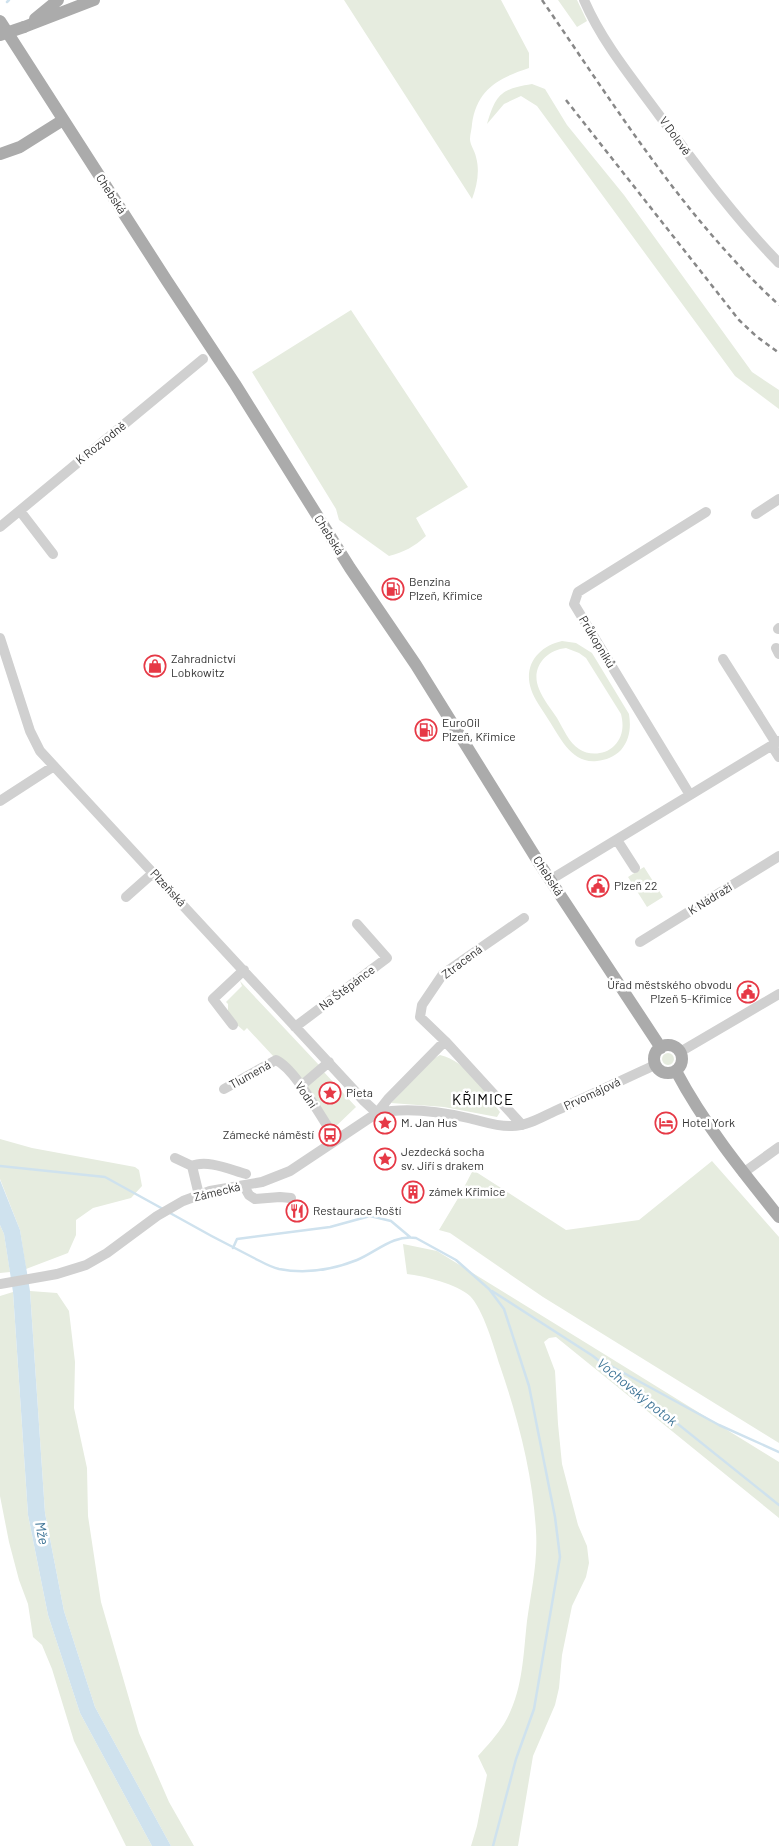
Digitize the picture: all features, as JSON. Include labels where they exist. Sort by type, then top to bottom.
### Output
[{"type":"main road","points":[[43,17],[58,0]]},
{"type":"main road","points":[[0,35],[24,27],[43,17],[94,0]]},
{"type":"main road","name":"Chebská","points":[[0,21],[235,384],[350,568],[416,666],[550,880],[661,1048]]},
{"type":"main road","points":[[0,154],[20,147],[63,120]]},
{"type":"main road","points":[[669,1045],[677,1048],[680,1052],[682,1064],[676,1071],[664,1073],[655,1065],[655,1055],[661,1048],[669,1045]]},
{"type":"main road","points":[[676,1071],[709,1124],[743,1173],[779,1218]]},
{"type":"street","name":"V Dolově","points":[[584,0],[591,17],[614,54],[708,181],[755,238],[779,263]]},
{"type":"street","name":"K Rozvodně","points":[[0,527],[203,359]]},
{"type":"street","points":[[756,514],[779,499]]},
{"type":"street","points":[[20,511],[53,554]]},
{"type":"street","name":"Průkopníků","points":[[690,795],[574,604],[578,592],[706,512]]},
{"type":"street","name":"Plzeňská","points":[[0,638],[30,731],[40,750],[377,1113]]},
{"type":"street","points":[[723,659],[776,743],[779,757]]},
{"type":"street","points":[[550,880],[776,743]]},
{"type":"street","points":[[0,801],[54,766]]},
{"type":"street","points":[[617,840],[635,868]]},
{"type":"street","name":"K Nádraží","points":[[640,942],[779,856]]},
{"type":"street","points":[[126,897],[153,872]]},
{"type":"street","name":"Ztracená","points":[[445,1041],[420,1017],[422,1005],[443,974],[524,918]]},
{"type":"street","name":"Na Štěpánce","points":[[296,1027],[387,958],[357,924]]},
{"type":"street","points":[[233,1025],[213,999],[244,970]]},
{"type":"street","points":[[680,1052],[779,994]]},
{"type":"street","points":[[377,1113],[388,1099],[445,1041],[526,1124]]},
{"type":"street","name":"Vodní","points":[[276,1060],[283,1064],[301,1086],[332,1133]]},
{"type":"street","name":"Tlumená","points":[[224,1089],[276,1060]]},
{"type":"street","points":[[301,1086],[329,1062]]},
{"type":"street","name":"Prvomájová","points":[[526,1124],[655,1065]]},
{"type":"street","points":[[377,1113],[418,1110],[502,1126],[526,1124]]},
{"type":"street","name":"Zámecká","points":[[0,1284],[58,1274],[86,1265],[182,1202],[199,1195],[271,1180],[290,1171],[377,1113]]},
{"type":"street","points":[[743,1173],[779,1147]]},
{"type":"street","points":[[175,1158],[192,1166]]},
{"type":"street","points":[[192,1166],[198,1163],[208,1164],[246,1174]]},
{"type":"street","points":[[192,1166],[199,1195]]},
{"type":"street","points":[[244,1186],[249,1195],[255,1199],[261,1200],[280,1196],[292,1198]]},
{"type":"shaded area","points":[[344,0],[501,0],[529,53],[529,68],[499,81],[484,94],[479,102],[470,137],[478,168],[477,184],[472,199]]},
{"type":"shaded area","points":[[558,0],[577,0],[587,21],[577,27]]},
{"type":"shaded area","points":[[532,84],[545,89],[567,125],[624,195],[752,372],[779,390],[779,409],[735,376],[537,106],[521,96],[504,104],[487,124],[493,106],[501,95],[513,88]]},
{"type":"shaded area","points":[[351,310],[468,487],[416,518],[426,536],[409,549],[389,556],[339,520],[336,509],[252,372]]},
{"type":"shaded area","points":[[562,641],[576,643],[592,653],[629,714],[630,728],[624,746],[607,759],[588,761],[573,754],[562,741],[534,696],[529,680],[531,665],[540,652]],"holes":[[[566,648],[586,658],[621,714],[621,735],[614,746],[602,753],[587,753],[572,743],[539,689],[537,681],[538,667],[546,656],[559,649]]]},
{"type":"shaded area","points":[[644,867],[663,897],[647,907],[628,877]]},
{"type":"shaded area","points":[[240,981],[319,1065],[302,1079],[274,1057],[247,1028],[244,1031],[228,1017],[228,1004],[226,1002],[242,986]]},
{"type":"shaded area","points":[[666,1053],[670,1053],[674,1059],[670,1065],[666,1065],[662,1061],[662,1057]]},
{"type":"shaded area","points":[[440,1055],[467,1070],[500,1112],[497,1117],[444,1107],[391,1103],[433,1059]]},
{"type":"shaded area","points":[[323,1071],[356,1107],[332,1130],[306,1087]]},
{"type":"shaded area","points":[[0,1139],[32,1148],[135,1167],[139,1170],[142,1186],[131,1198],[93,1208],[76,1220],[76,1235],[68,1253],[26,1269],[20,1230],[0,1179]]},
{"type":"shaded area","points":[[712,1161],[779,1237],[779,1443],[543,1297],[450,1233],[439,1230],[473,1170],[566,1230],[639,1220]]},
{"type":"shaded area","points":[[0,1225],[4,1234],[10,1272],[0,1273]]},
{"type":"shaded area","points":[[403,1244],[437,1251],[779,1462],[779,1518],[556,1337],[549,1338],[544,1342],[555,1371],[562,1464],[578,1525],[587,1546],[589,1563],[586,1577],[572,1606],[562,1655],[559,1688],[555,1705],[533,1756],[518,1846],[471,1846],[487,1775],[478,1756],[504,1724],[510,1712],[519,1687],[523,1661],[536,1554],[532,1489],[524,1447],[491,1339],[484,1319],[475,1302],[470,1296],[449,1284],[407,1274]]},
{"type":"shaded area","points":[[30,1291],[57,1293],[69,1311],[75,1362],[74,1408],[87,1468],[88,1516],[101,1602],[139,1733],[169,1802],[194,1846],[171,1846],[95,1707],[64,1611],[45,1513]]},
{"type":"shaded area","points":[[13,1292],[28,1515],[48,1615],[80,1713],[152,1846],[126,1846],[74,1741],[52,1669],[42,1645],[33,1637],[28,1604],[19,1580],[9,1542],[0,1496],[0,1296]]},
{"type":"water","name":"Mže","points":[[0,1180],[20,1230],[30,1291],[45,1513],[64,1611],[95,1707],[171,1846],[152,1846],[80,1713],[48,1615],[28,1515],[13,1292],[4,1234],[0,1225]]},
{"type":"waterway","points":[[0,1166],[105,1177],[163,1209]]},
{"type":"waterway","points":[[170,1213],[266,1264],[289,1270],[309,1271],[338,1266],[364,1257],[393,1241],[408,1237],[416,1238],[456,1260],[489,1289],[504,1309],[529,1386],[555,1517],[560,1557],[534,1709],[516,1759],[493,1846]]},
{"type":"waterway","points":[[233,1248],[237,1239],[330,1227],[370,1216],[391,1221],[410,1237]]},
{"type":"waterway","name":"Vochovský potok","points":[[492,1291],[593,1356],[779,1505]]},
{"type":"waterway","points":[[600,1360],[719,1425],[779,1452]]},
{"type":"railway","points":[[542,0],[652,160],[712,236],[779,305]]},
{"type":"railway","points":[[566,100],[739,320],[756,336],[779,353]]},
{"type":"place","name":"Benzina Plzeň, Křimice","points":[[393,589]]},
{"type":"place","name":"Zahradnictví Lobkowitz","points":[[155,666]]},
{"type":"place","name":"EuroOil Plzeň, Křimice","points":[[426,730]]},
{"type":"place","name":"Plzeň 22","points":[[598,886]]},
{"type":"place","name":"Úřad městského obvodu Plzeň 5-Křimice","points":[[748,992]]},
{"type":"place","name":"Pieta","points":[[330,1093]]},
{"type":"place","name":"M. Jan Hus","points":[[385,1123]]},
{"type":"place","name":"Hotel York","points":[[666,1123]]},
{"type":"place","name":"Zámecké náměstí","points":[[330,1135]]},
{"type":"place","name":"Jezdecká socha sv. Jiří s drakem","points":[[385,1159]]},
{"type":"place","name":"zámek Křimice","points":[[413,1192]]},
{"type":"place","name":"Restaurace Roští","points":[[297,1211]]},
{"type":"district","name":"KŘIMICE","points":[[483,1100]]}]
